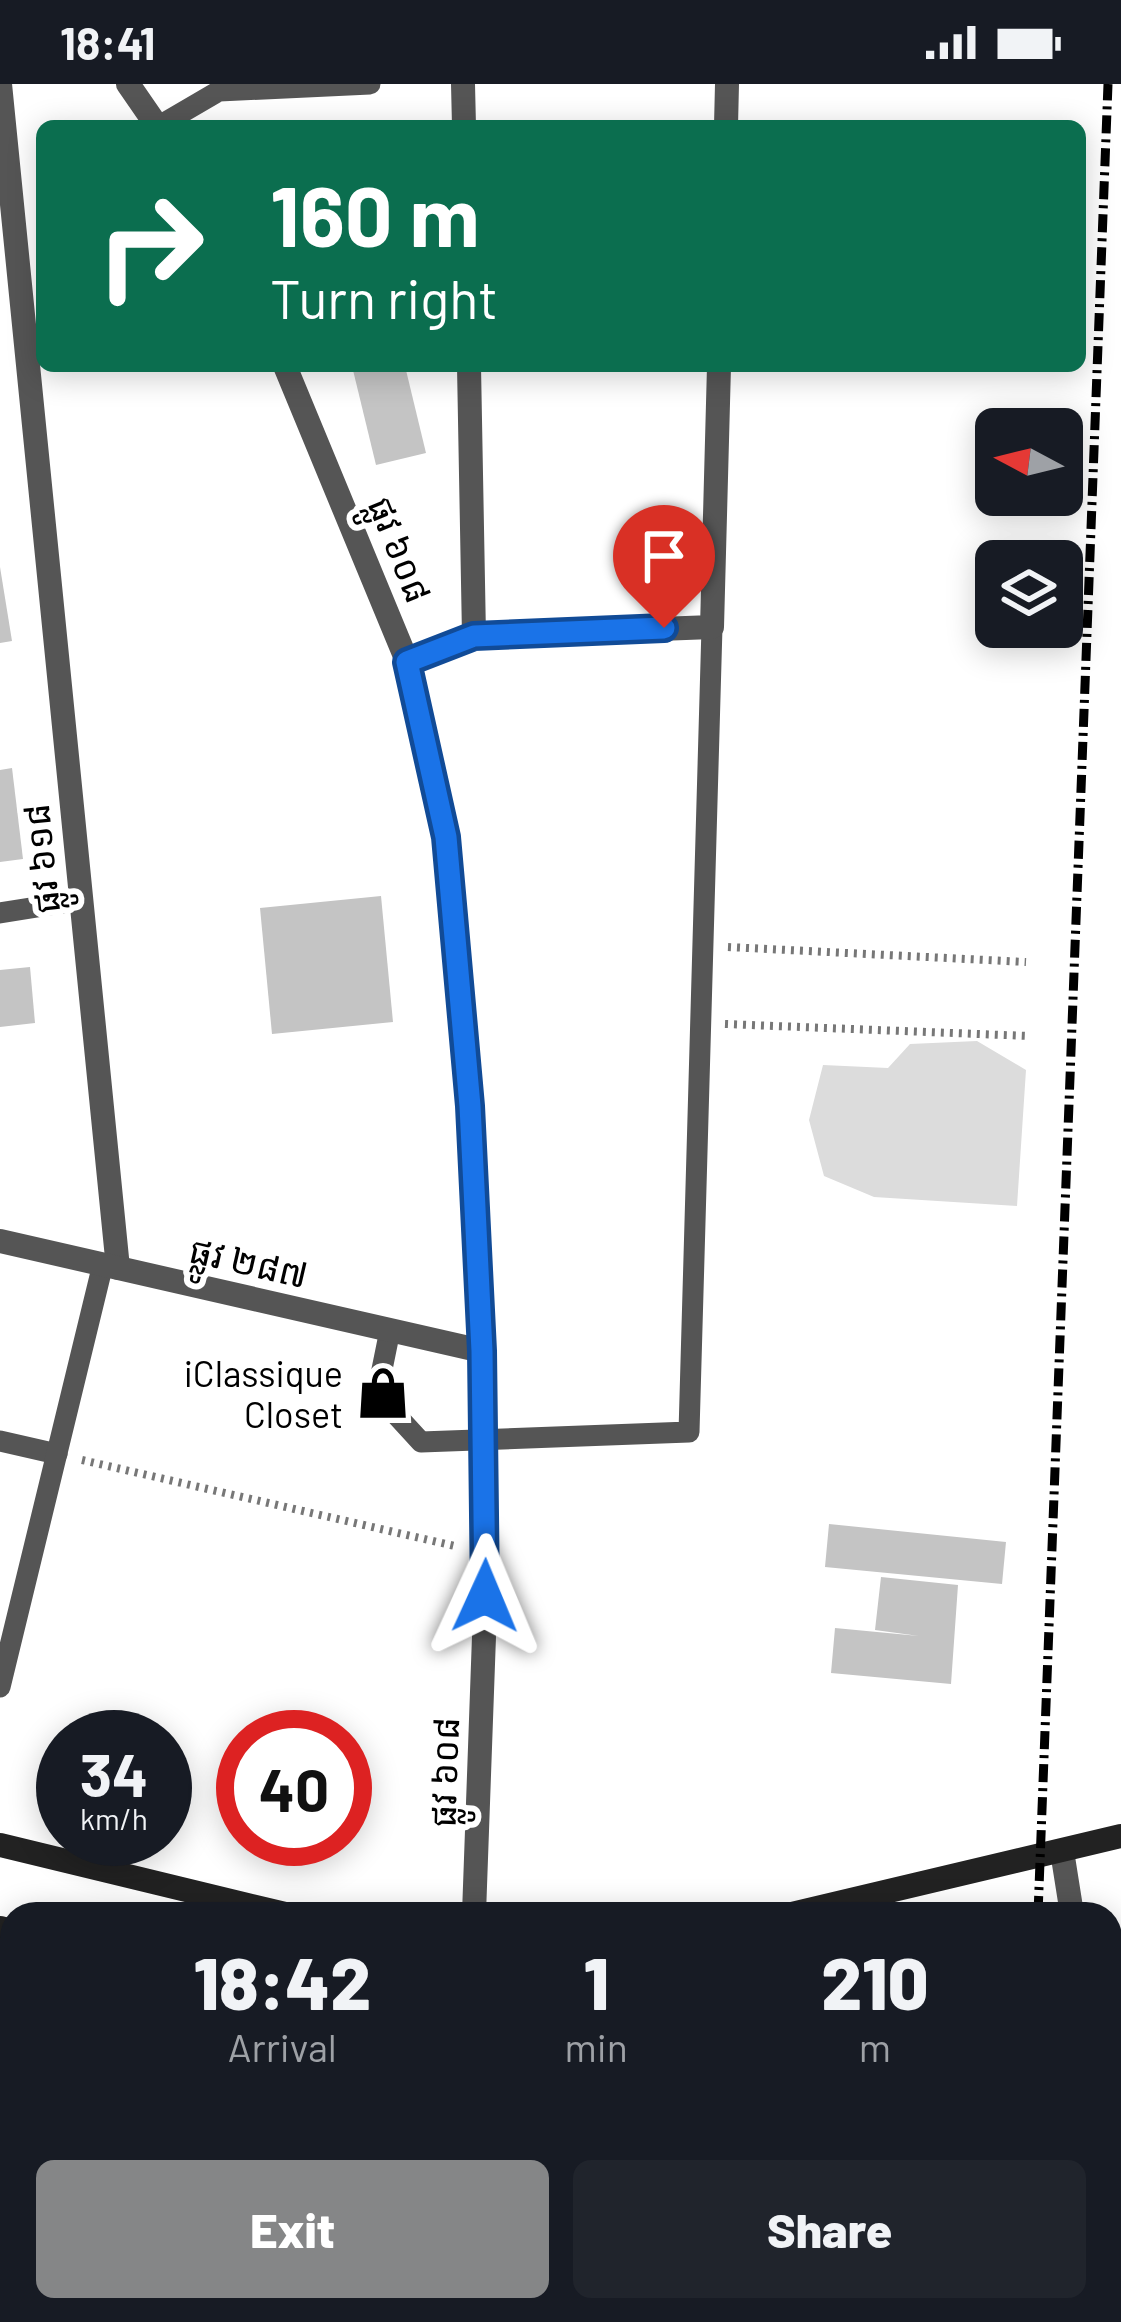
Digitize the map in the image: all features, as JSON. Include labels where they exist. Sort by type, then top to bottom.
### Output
[{"type":"main road","points":[[843,1902],[1121,1836]]},
{"type":"main road","points":[[0,1845],[235,1902]]},
{"type":"street","name":"ផ្លូវ ៦១៨","points":[[0,84],[81,900],[111,1266]]},
{"type":"street","points":[[128,84],[154,120]]},
{"type":"street","points":[[463,84],[464,120]]},
{"type":"street","points":[[726,120],[727,84]]},
{"type":"street","name":"ផ្លូវ ៦០៨","points":[[288,372],[321,443],[407,662],[446,837],[470,1106],[482,1351],[487,1553],[474,1902]]},
{"type":"street","points":[[469,372],[474,636]]},
{"type":"street","points":[[407,662],[474,636],[712,627],[719,372]]},
{"type":"street","name":"ផ្លូវ ២៨៧","points":[[0,1241],[482,1351]]},
{"type":"street","points":[[1062,1851],[1070,1902]]},
{"type":"lane","points":[[168,120],[219,91],[370,84]]},
{"type":"lane","points":[[390,1330],[377,1394],[421,1442],[689,1432],[712,627]]},
{"type":"lane","points":[[0,913],[81,900]]},
{"type":"lane","points":[[0,1687],[57,1454],[111,1266]]},
{"type":"lane","points":[[0,1441],[57,1454]]},
{"type":"path","points":[[701,946],[1026,962]]},
{"type":"path","points":[[700,1023],[1029,1036]]},
{"type":"path","points":[[57,1454],[487,1553]]},
{"type":"shaded area","points":[[977,1041],[1026,1070],[1017,1206],[874,1197],[824,1176],[809,1120],[823,1065],[888,1068],[910,1044]]},
{"type":"building","points":[[353,372],[406,372],[426,453],[376,465]]},
{"type":"building","points":[[0,567],[12,641],[0,643]]},
{"type":"building","points":[[12,768],[23,859],[0,862],[0,770]]},
{"type":"building","points":[[381,896],[393,1022],[272,1034],[260,908]]},
{"type":"building","points":[[30,967],[35,1023],[0,1027],[0,970]]},
{"type":"building","points":[[829,1524],[1006,1542],[1002,1584],[825,1567]]},
{"type":"building","points":[[881,1577],[958,1585],[951,1684],[831,1673],[835,1628],[919,1636],[875,1630]]},
{"type":"railway","points":[[1038,1902],[1108,84]]},
{"type":"place","name":"iClassique Closet","points":[[383,1393]]},
{"type":"route","points":[[485,1596],[482,1351],[470,1106],[446,837],[407,662],[474,636],[664,628]]}]
